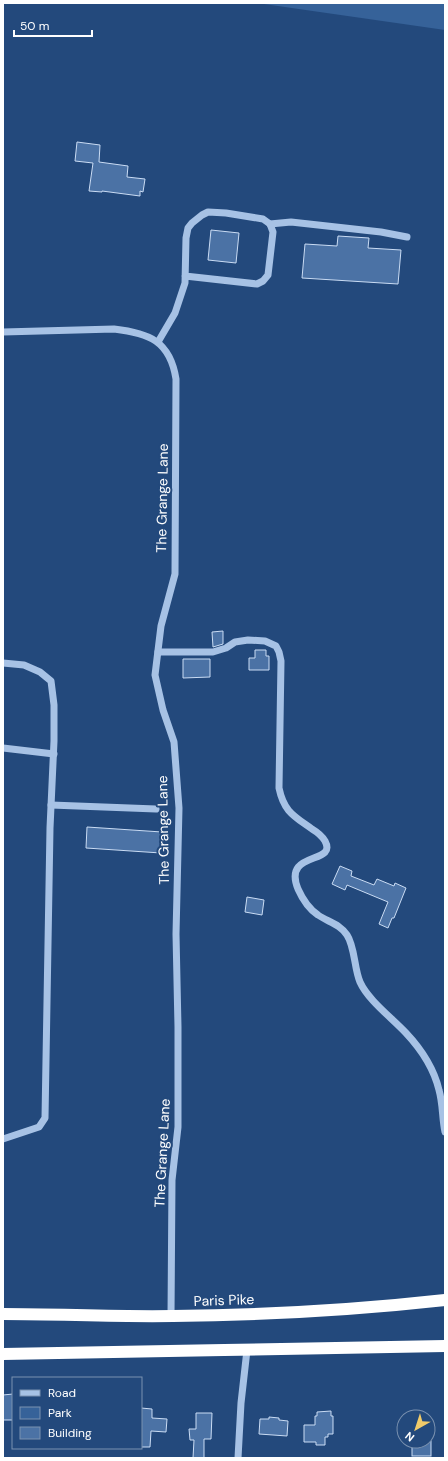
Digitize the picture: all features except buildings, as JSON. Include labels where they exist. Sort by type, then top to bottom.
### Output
[{"type":"highway","name":"Paris Pike","points":[[3,1314],[171,1316],[248,1314],[382,1306],[445,1300]]},
{"type":"highway","points":[[3,1354],[445,1346]]},
{"type":"street","points":[[158,342],[175,313],[185,282],[185,276],[186,238],[188,228],[197,218],[208,212],[226,213],[263,219],[270,224],[273,232],[268,275],[263,281],[257,284],[185,276]]},
{"type":"street","points":[[270,224],[291,222],[381,232],[407,237]]},
{"type":"street","name":"The Grange Lane","points":[[3,332],[114,329],[147,335],[158,342],[172,361],[176,379],[175,574],[161,626],[155,675],[163,710],[174,742],[179,808],[176,934],[178,1127],[172,1180],[171,1316]]},
{"type":"street","points":[[158,652],[213,652],[226,648],[235,642],[248,640],[265,641],[276,646],[281,661],[279,788],[282,801],[296,818],[320,834],[325,840],[327,846],[326,852],[322,856],[302,863],[295,870],[294,876],[298,888],[305,902],[318,915],[341,927],[348,936],[360,981],[378,1005],[407,1033],[421,1051],[439,1089],[445,1132]]},
{"type":"street","points":[[3,663],[24,665],[40,672],[51,681],[54,705],[45,1118],[39,1128],[3,1139]]},
{"type":"street","points":[[3,748],[54,754]]},
{"type":"street","points":[[51,805],[156,810]]},
{"type":"street","points":[[238,1458],[241,1403],[247,1350]]},
{"type":"green space","points":[[257,3],[445,3],[445,30]]}]
